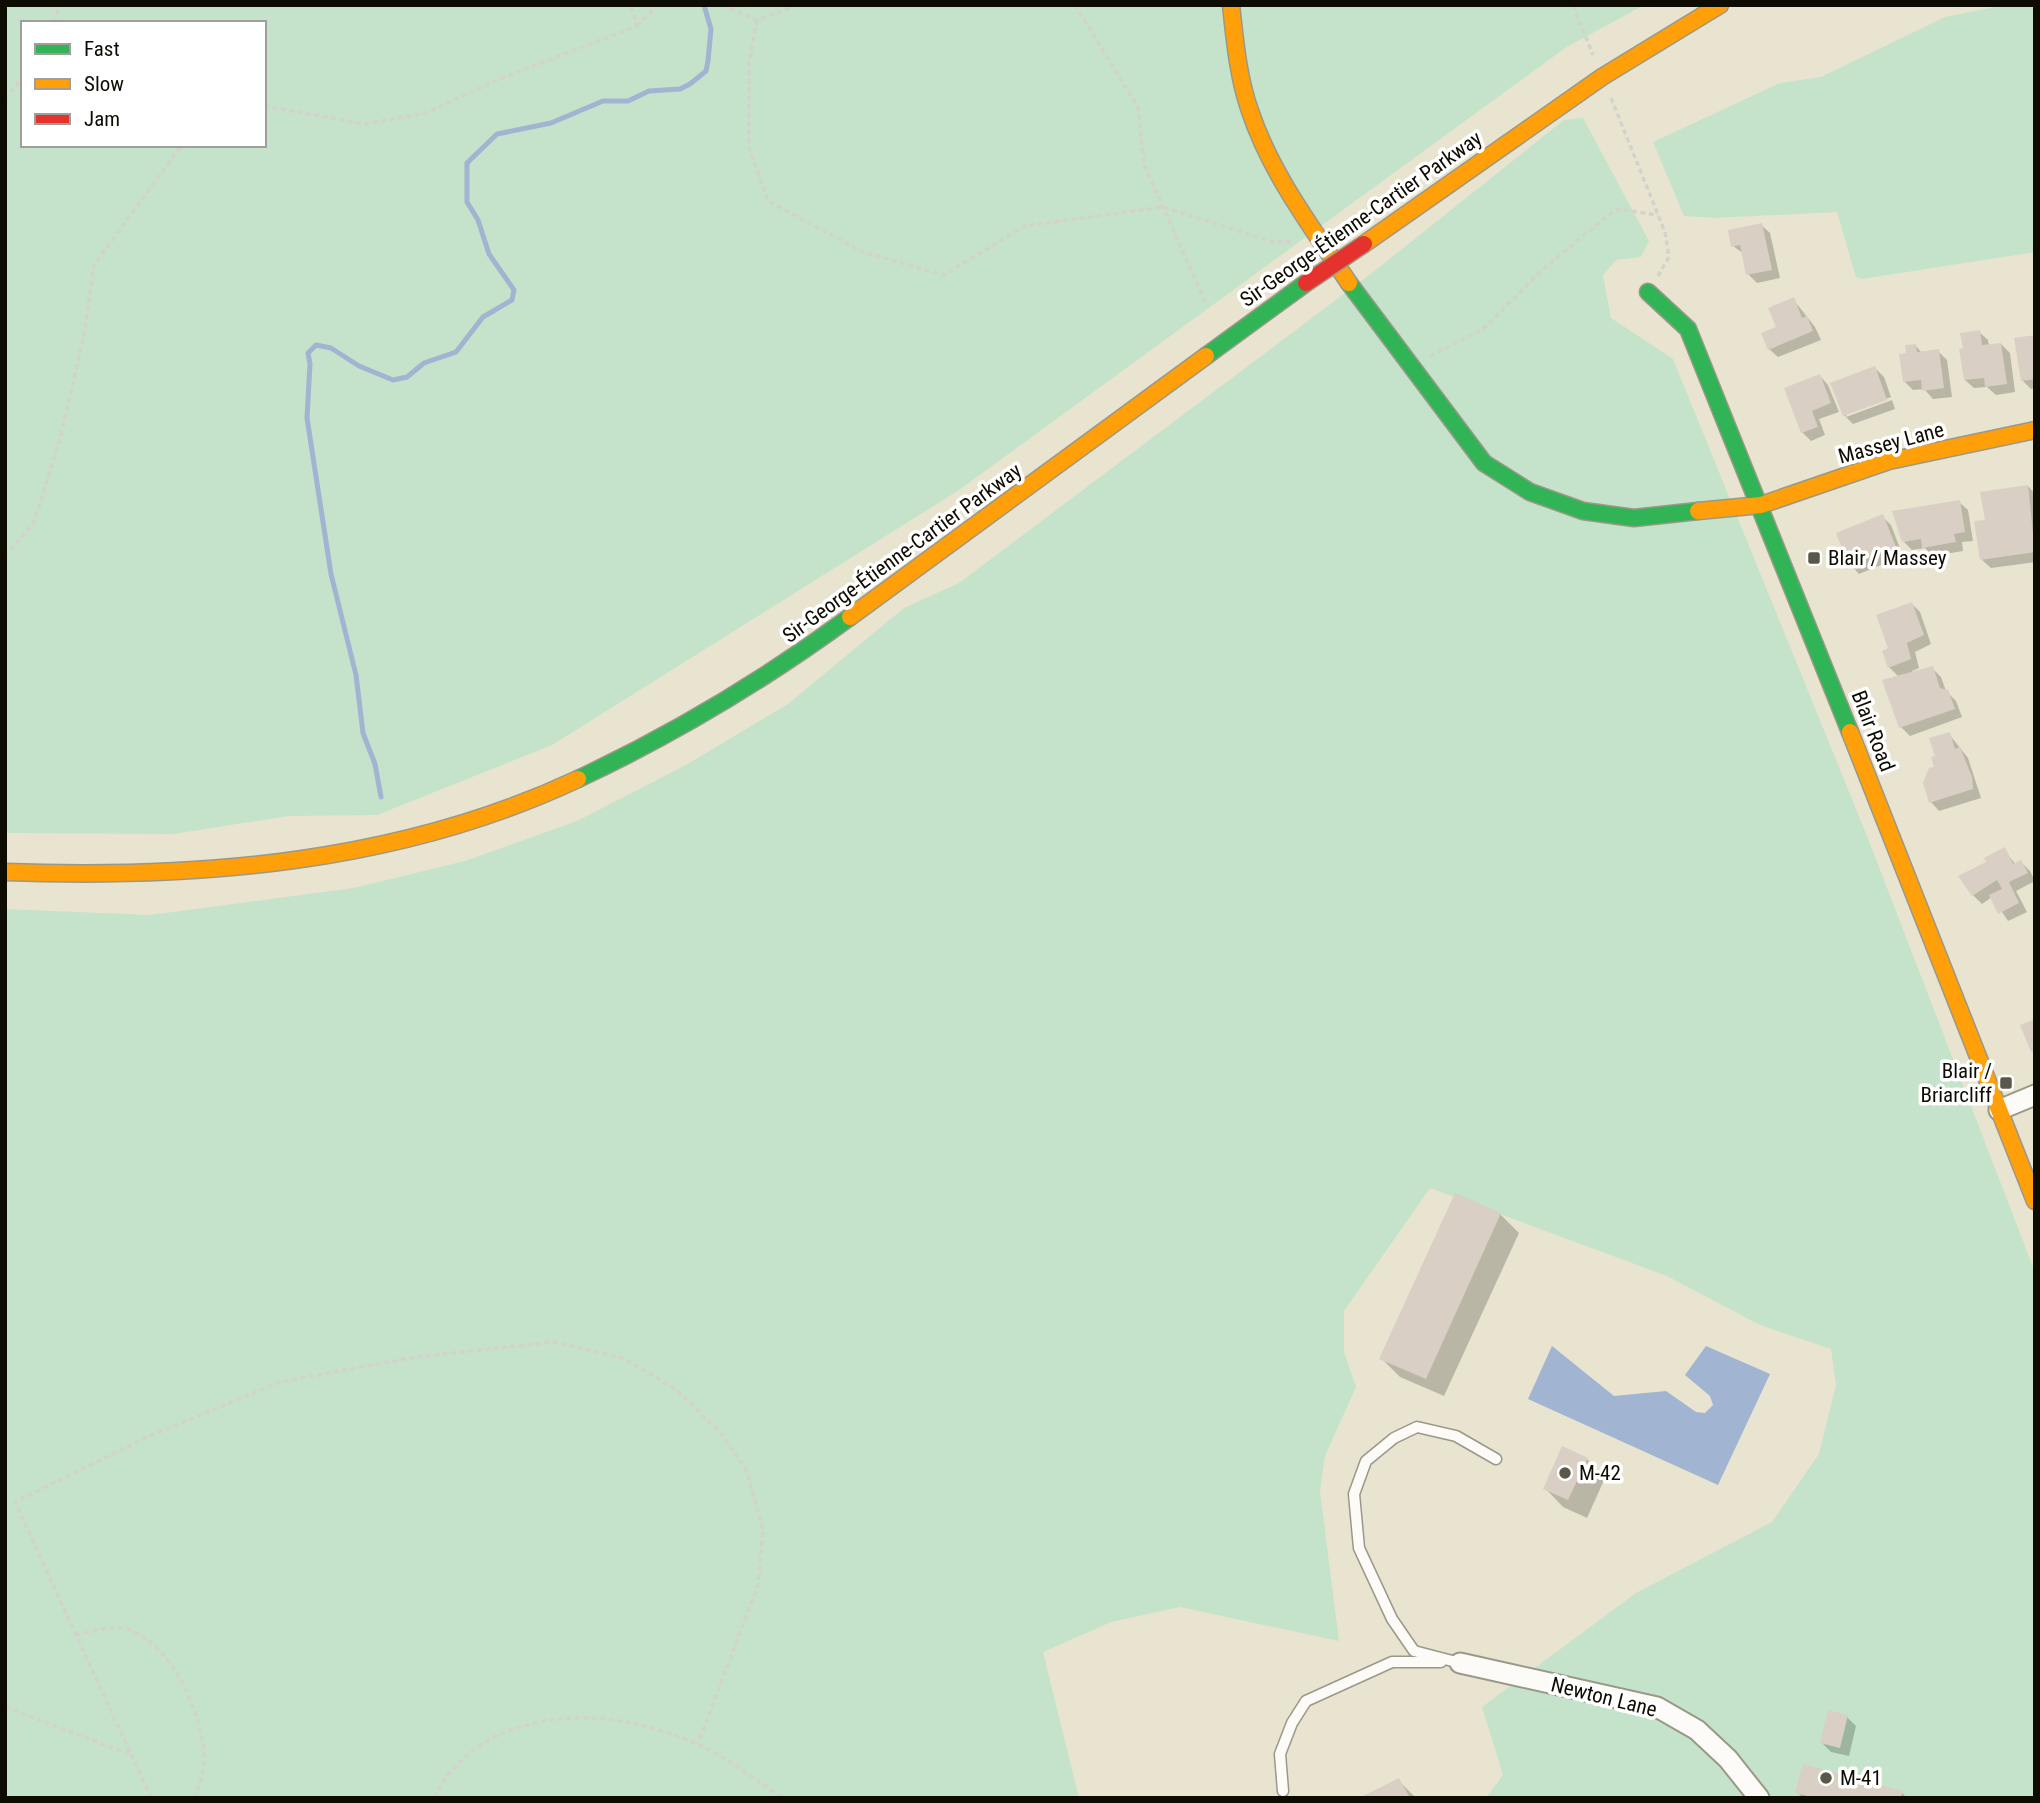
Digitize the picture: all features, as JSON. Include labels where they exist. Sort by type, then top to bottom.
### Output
[{"type":"street","name":"Massey Lane","points":[[1231,5],[1237,62],[1250,112],[1283,183],[1319,239],[1484,463],[1530,492],[1583,511],[1634,518],[1761,505],[1889,461],[2035,430]]},
{"type":"street","name":"Sir-George-Étienne-Cartier Parkway","points":[[5,872],[112,876],[237,869],[300,862],[432,831],[493,813],[549,790],[712,711],[788,662],[1364,243],[1602,77],[1720,5]]},
{"type":"street","name":"Blair Road","points":[[1648,292],[1688,329],[1761,505],[2035,1200]]},
{"type":"street","points":[[1999,1110],[2035,1094]]},
{"type":"street","name":"Newton Lane","points":[[1460,1662],[1657,1707],[1697,1730],[1727,1759],[1759,1798]]},
{"type":"lane","points":[[1460,1662],[1414,1651],[1392,1619],[1359,1548],[1354,1494],[1366,1461],[1394,1438],[1417,1427],[1456,1436],[1496,1459]]},
{"type":"lane","points":[[1283,1791],[1280,1754],[1292,1723],[1306,1701],[1392,1662],[1460,1662]]},
{"type":"path","points":[[631,5],[637,26]]},
{"type":"path","points":[[266,106],[365,124],[426,113],[497,79],[637,26],[659,5]]},
{"type":"path","points":[[722,5],[757,20],[797,5]]},
{"type":"path","points":[[1075,5],[1138,107],[1144,164],[1207,306]]},
{"type":"path","points":[[1573,5],[1658,215],[1670,257],[1648,292]]},
{"type":"path","points":[[757,20],[749,62],[749,148],[768,201],[863,252],[944,275],[1024,226],[1163,207],[1273,242],[1319,239]]},
{"type":"path","points":[[5,99],[21,79]]},
{"type":"path","points":[[5,556],[34,522],[60,439],[84,335],[94,265],[181,147]]},
{"type":"path","points":[[1411,366],[1483,329],[1543,269],[1616,209],[1658,215]]},
{"type":"path","points":[[151,1798],[15,1502],[147,1437],[280,1381],[416,1357],[553,1342],[623,1358],[677,1390],[719,1431],[747,1471],[763,1531],[758,1585],[698,1744]]},
{"type":"path","points":[[76,1635],[112,1628],[133,1631],[161,1653],[183,1681],[204,1751],[203,1777],[195,1798]]},
{"type":"path","points":[[5,1707],[132,1755]]},
{"type":"path","points":[[435,1798],[439,1786],[480,1742],[528,1723],[572,1716],[611,1719],[698,1744],[783,1798]]},
{"type":"green space","points":[[5,5],[1644,5],[1565,48],[959,490],[552,745],[377,815],[289,816],[173,834],[5,833]]},
{"type":"green space","points":[[2005,5],[2035,5],[2035,252],[1862,279],[1856,277],[1837,212],[1715,218],[1684,216],[1653,142],[1780,83],[1821,77],[1945,17]]},
{"type":"green space","points":[[1583,118],[1649,241],[1641,257],[1616,260],[1603,275],[1611,318],[1673,359],[1867,836],[2035,1272],[2035,1798],[1486,1798],[1503,1775],[1482,1707],[1636,1593],[1772,1522],[1819,1454],[1836,1385],[1831,1349],[1760,1325],[1667,1276],[1430,1188],[1344,1311],[1344,1352],[1356,1387],[1325,1456],[1320,1491],[1339,1641],[1180,1607],[1111,1622],[1043,1652],[1079,1798],[5,1798],[5,909],[150,915],[354,888],[465,861],[577,821],[686,765],[788,704],[904,608],[959,583],[1377,269],[1564,120]]},
{"type":"water","points":[[1552,1346],[1614,1396],[1666,1391],[1696,1412],[1705,1413],[1713,1405],[1710,1396],[1685,1375],[1706,1346],[1770,1374],[1718,1485],[1528,1399]]},
{"type":"building","points":[[1762,223],[1772,270],[1746,275],[1740,245],[1731,247],[1728,230]]},
{"type":"building","points":[[1794,297],[1802,318],[1807,316],[1813,331],[1768,350],[1761,333],[1776,327],[1768,308]]},
{"type":"building","points":[[1980,330],[1982,345],[2001,343],[2007,384],[1985,387],[1984,378],[1964,380],[1959,349],[1963,348],[1960,333]]},
{"type":"building","points":[[2035,335],[2035,379],[2021,381],[2014,338]]},
{"type":"building","points":[[1916,344],[1917,352],[1939,349],[1944,388],[1922,391],[1921,380],[1903,382],[1899,354],[1906,353],[1905,345]]},
{"type":"building","points":[[1875,366],[1887,400],[1843,416],[1830,383]]},
{"type":"building","points":[[1820,374],[1831,403],[1812,411],[1818,427],[1801,433],[1784,388]]},
{"type":"building","points":[[2028,485],[2035,552],[1980,560],[1974,521],[1985,520],[1980,492]]},
{"type":"building","points":[[1960,500],[1965,532],[1954,534],[1956,542],[1922,548],[1921,539],[1902,542],[1892,511]]},
{"type":"building","points":[[1883,514],[1896,547],[1849,566],[1836,533]]},
{"type":"building","points":[[1912,602],[1924,635],[1907,643],[1911,659],[1888,668],[1882,651],[1888,648],[1876,615]]},
{"type":"building","points":[[1933,666],[1940,688],[1948,690],[1955,709],[1899,728],[1882,680]]},
{"type":"building","points":[[1950,732],[1955,749],[1960,747],[1972,777],[1973,789],[1929,803],[1923,783],[1929,768],[1934,767],[1931,757],[1935,756],[1929,738]]},
{"type":"building","points":[[2005,847],[2013,864],[2021,860],[2028,873],[2009,882],[2019,903],[1998,914],[1989,895],[2002,889],[1997,880],[1972,896],[1958,876],[1986,862],[1984,858]]},
{"type":"building","points":[[2035,1019],[2035,1050],[2031,1052],[2020,1025]]},
{"type":"building","points":[[1455,1193],[1501,1213],[1426,1379],[1379,1359]]},
{"type":"building","name":"M-42","points":[[1562,1446],[1588,1458],[1568,1500],[1543,1489]]},
{"type":"building","points":[[1828,1710],[1848,1715],[1840,1748],[1820,1743]]},
{"type":"building","name":"M-41","points":[[1803,1764],[1903,1791],[1901,1798],[1815,1798],[1795,1793]]},
{"type":"building","points":[[1399,1778],[1410,1798],[1359,1798]]},
{"type":"waterway","points":[[381,797],[375,764],[363,733],[356,675],[331,574],[307,418],[310,364],[308,353],[316,345],[331,348],[359,366],[393,380],[407,377],[424,363],[456,352],[483,317],[512,300],[514,290],[489,254],[478,220],[467,202],[467,163],[497,134],[551,123],[603,101],[628,101],[649,91],[680,89],[690,84],[706,71],[708,61],[711,29],[704,5]]},
{"type":"traffic: fast","points":[[1206,356],[1306,283]]},
{"type":"traffic: fast","points":[[1349,283],[1484,463],[1530,492],[1583,511],[1634,518],[1698,511]]},
{"type":"traffic: fast","points":[[1648,292],[1688,329],[1850,732]]},
{"type":"traffic: fast","points":[[578,779],[649,744],[718,705],[785,663],[850,617]]},
{"type":"traffic: slow","points":[[1231,5],[1243,85],[1259,134],[1281,179],[1349,283]]},
{"type":"traffic: slow","points":[[1364,244],[1602,77],[1720,5]]},
{"type":"traffic: slow","points":[[850,617],[1206,356]]},
{"type":"traffic: slow","points":[[1698,511],[1761,505],[1889,461],[2035,430]]},
{"type":"traffic: slow","points":[[1850,732],[2035,1201]]},
{"type":"traffic: slow","points":[[5,872],[152,872],[298,860],[440,830],[510,807],[578,779]]},
{"type":"traffic: jam","points":[[1306,283],[1364,244]]},
{"type":"place","name":"Blair / Massey","points":[[1814,558]]},
{"type":"place","name":"Blair / Briarcliff","points":[[2006,1083]]},
{"type":"place","name":"M-42","points":[[1565,1473]]},
{"type":"place","name":"M-41","points":[[1826,1778]]}]
